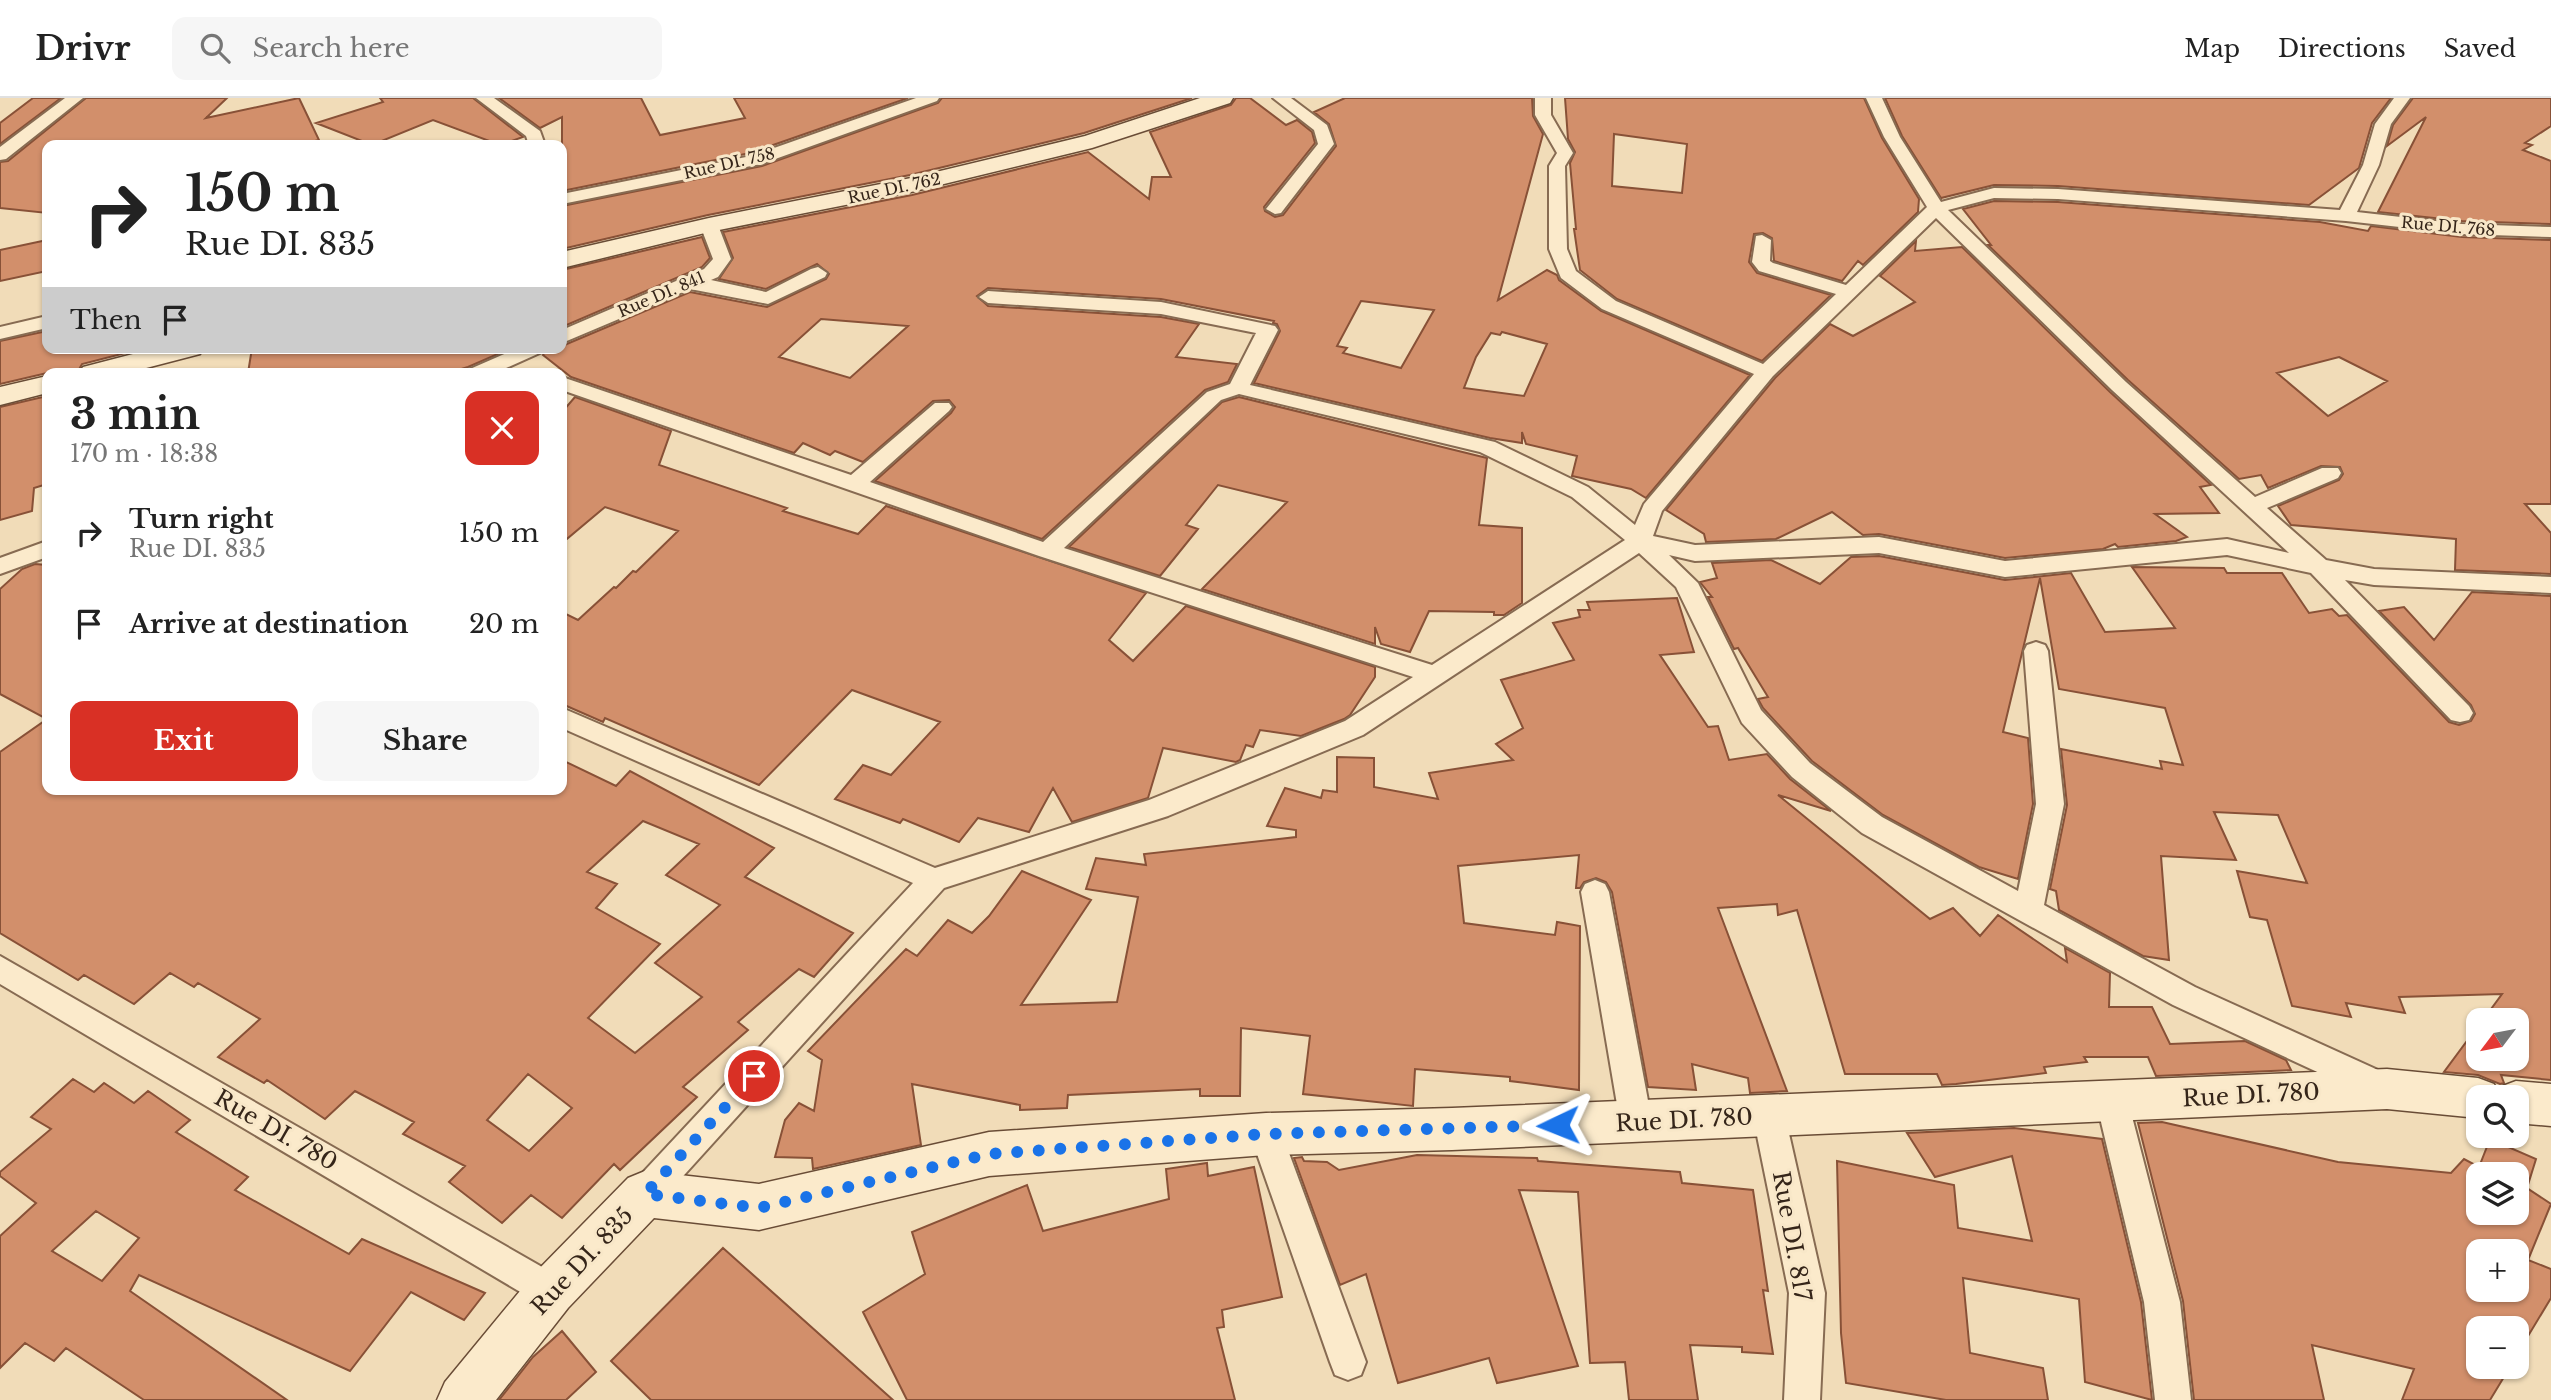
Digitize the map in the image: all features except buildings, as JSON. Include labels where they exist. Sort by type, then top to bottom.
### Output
[{"type":"street","points":[[0,155],[75,98]]},
{"type":"street","points":[[484,98],[534,135],[536,140]]},
{"type":"street","name":"Rue DI. 758","points":[[567,198],[755,160],[932,98]]},
{"type":"street","name":"Rue DI. 762","points":[[567,259],[709,225],[911,185],[1066,147],[1222,98]]},
{"type":"street","points":[[1275,209],[1326,144],[1321,128],[1281,98]]},
{"type":"street","points":[[1543,98],[1543,115],[1565,153],[1557,166],[1558,249],[1568,274],[1609,305],[1766,372]]},
{"type":"street","points":[[1874,98],[1892,137],[1936,208],[2119,386],[2319,568],[2460,713]]},
{"type":"street","points":[[2346,216],[2371,165],[2383,124],[2402,98]]},
{"type":"street","name":"Rue DI. 768","points":[[1936,208],[1994,193],[2057,194],[2346,216],[2462,229],[2551,232]]},
{"type":"street","points":[[567,719],[934,880],[1158,808],[1354,728],[1640,541],[1653,509],[1766,372],[1936,208]]},
{"type":"street","name":"Rue DI. 841","points":[[567,335],[711,273],[722,259],[709,225]]},
{"type":"street","points":[[1762,240],[1763,265],[1850,292]]},
{"type":"street","points":[[689,283],[768,298],[818,273]]},
{"type":"street","points":[[988,297],[1161,308],[1268,330],[1238,388]]},
{"type":"street","points":[[0,333],[42,323]]},
{"type":"street","points":[[112,368],[167,354]]},
{"type":"street","points":[[488,368],[521,354]]},
{"type":"street","points":[[502,362],[518,368]]},
{"type":"street","points":[[0,396],[42,385]]},
{"type":"street","points":[[567,385],[1047,551],[1435,675]]},
{"type":"street","points":[[1047,551],[1214,396],[1238,388],[1487,447],[1580,492],[1686,583],[1751,716],[1801,770],[1872,825],[2184,996],[2387,1089]]},
{"type":"street","points":[[854,484],[942,407]]},
{"type":"street","points":[[2252,506],[2330,473]]},
{"type":"street","points":[[1640,541],[1695,553],[1879,545],[2004,569],[2227,547],[2319,568],[2374,577],[2551,585]]},
{"type":"street","points":[[0,566],[42,551]]},
{"type":"street","points":[[2028,911],[2050,804],[2036,651]]},
{"type":"street","name":"Rue DI. 835","points":[[463,1400],[551,1291],[645,1194],[934,880]]},
{"type":"street","points":[[1595,892],[1636,1122]]},
{"type":"street","name":"Rue DI. 780","points":[[0,969],[551,1291]]},
{"type":"street","name":"Rue DI. 780","points":[[645,1194],[759,1208],[989,1154],[1266,1134],[1636,1122],[2387,1089],[2466,1097]]},
{"type":"street","points":[[2112,1101],[2162,1302],[2173,1400]]},
{"type":"street","points":[[2529,1103],[2551,1105]]},
{"type":"street","name":"Rue DI. 817","points":[[1769,1116],[1807,1293],[1802,1400]]},
{"type":"street","points":[[1266,1134],[1348,1362]]},
{"type":"route","points":[[754,1076],[645,1194],[759,1208],[989,1154],[1266,1134],[1558,1125]]}]
